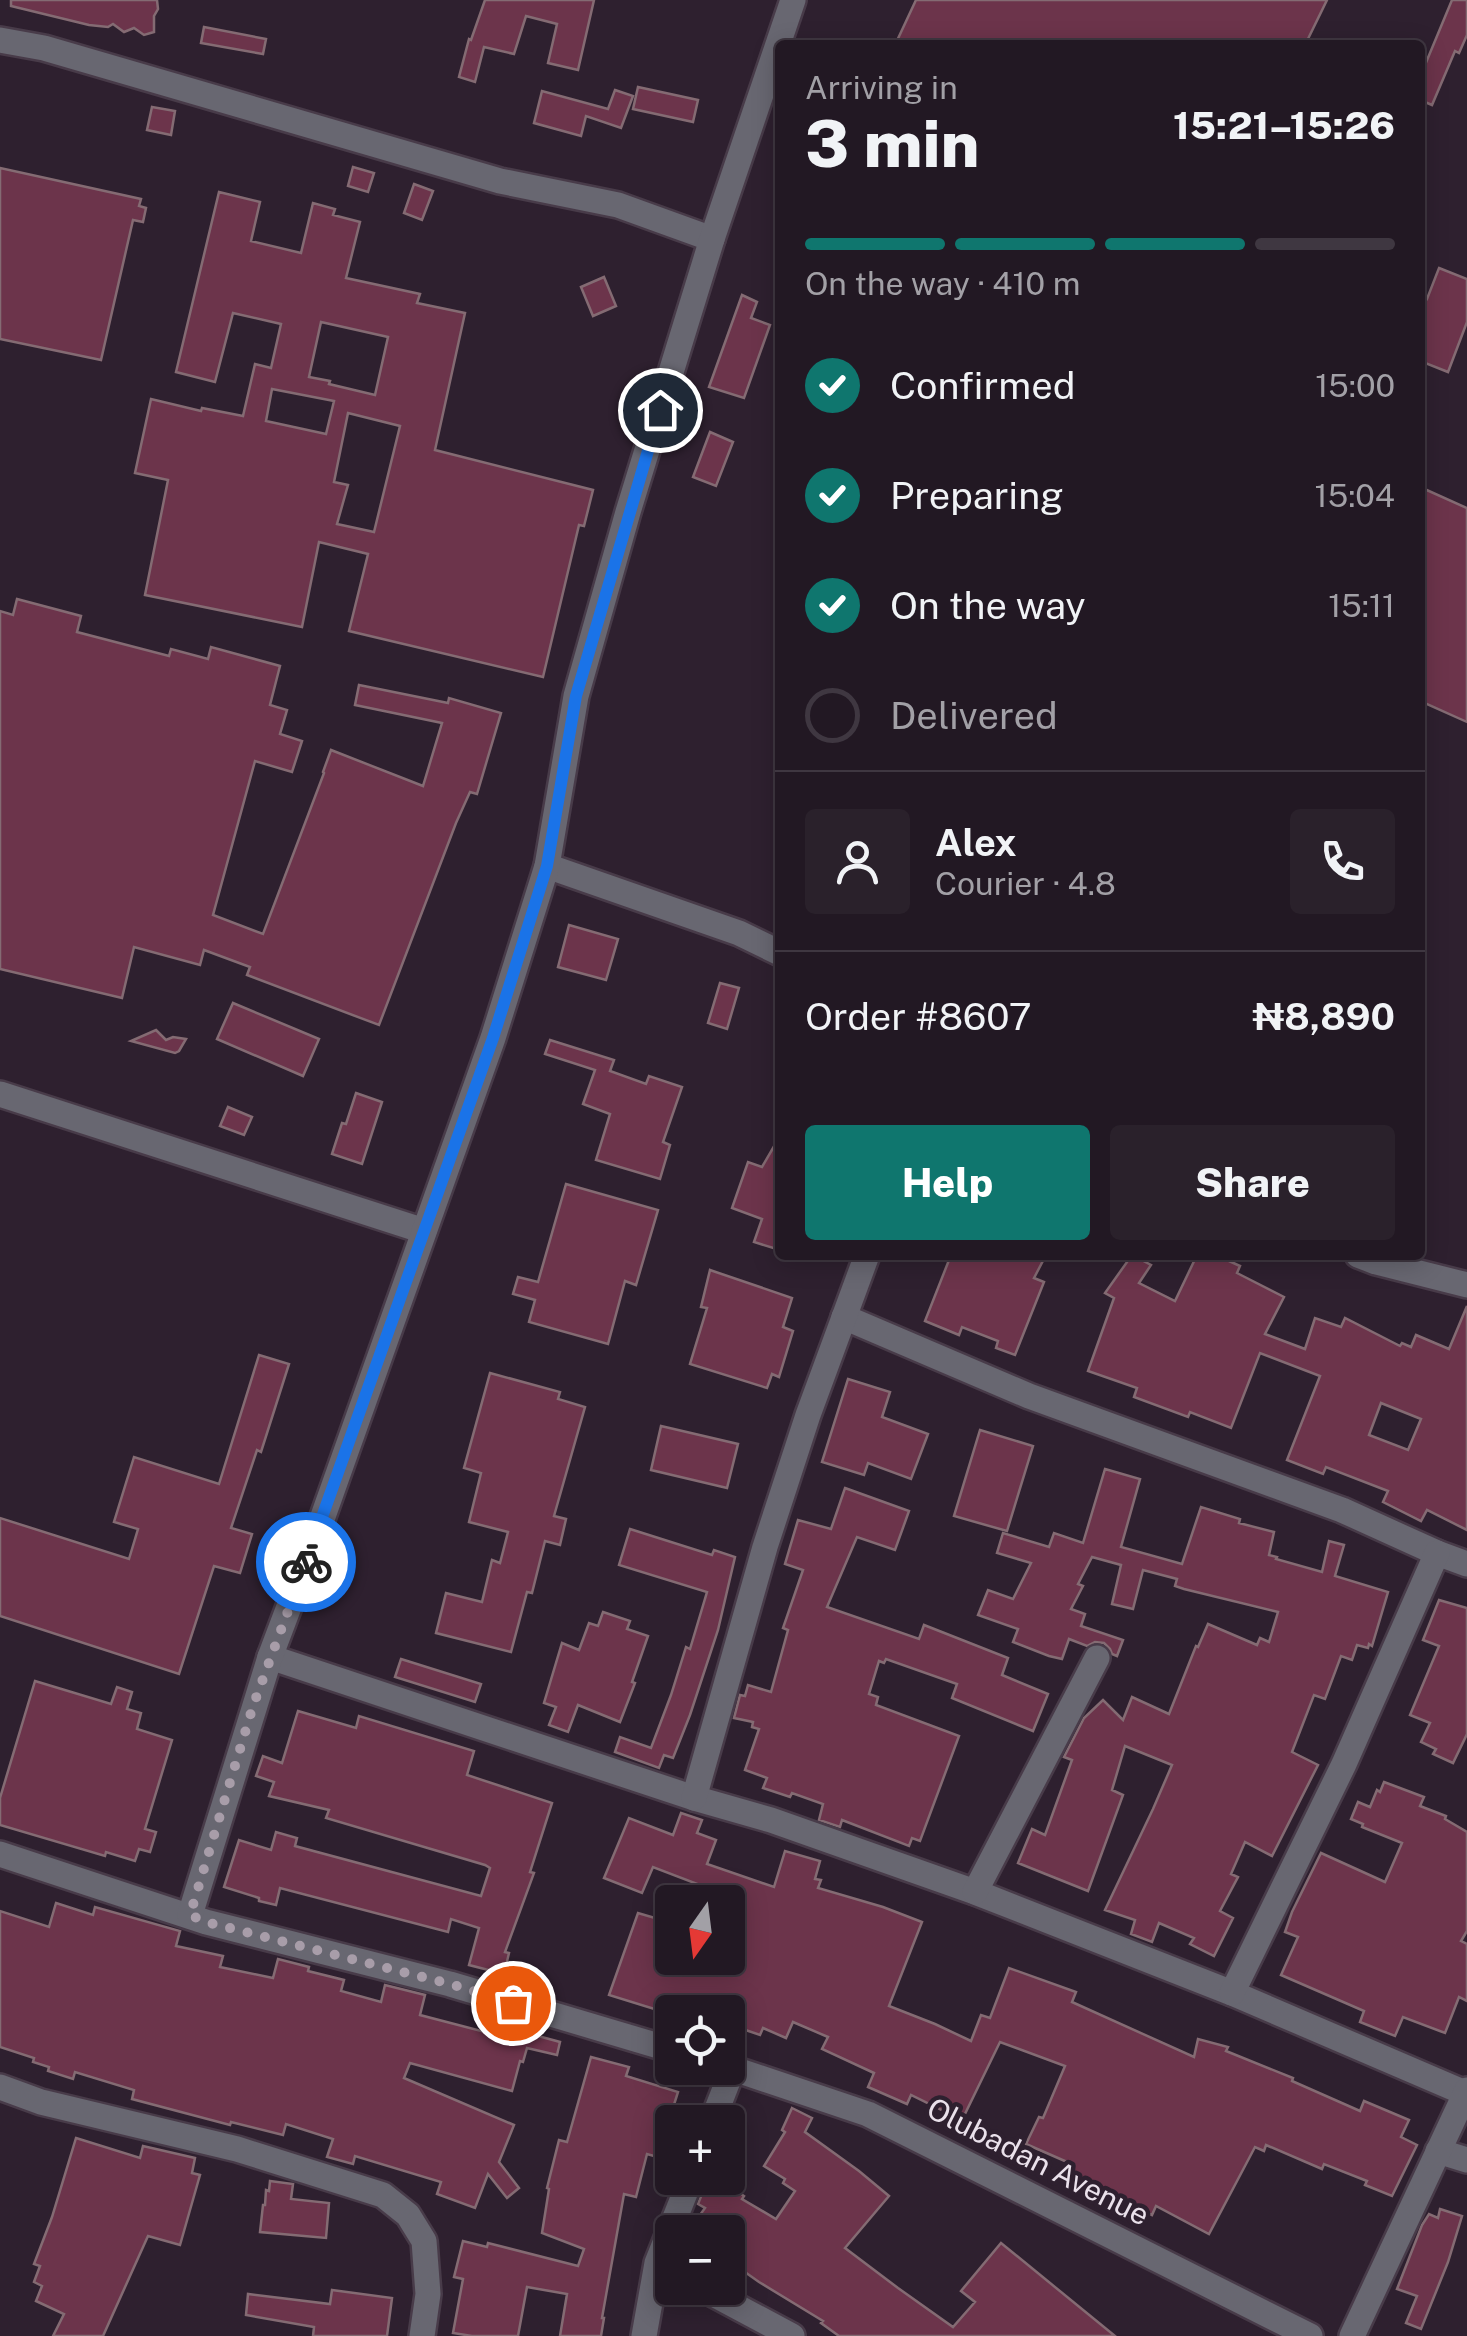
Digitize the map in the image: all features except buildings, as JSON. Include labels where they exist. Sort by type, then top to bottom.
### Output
[{"type":"street","points":[[779,40],[793,0]]},
{"type":"street","points":[[0,40],[44,48],[500,182],[618,206],[712,239]]},
{"type":"street","points":[[190,1915],[270,1657],[493,1038],[547,866],[576,696],[628,512],[712,239],[775,53]]},
{"type":"street","points":[[547,866],[739,933],[775,951]]},
{"type":"street","points":[[0,1094],[424,1231]]},
{"type":"street","points":[[694,1798],[765,1547],[808,1415],[866,1260]]},
{"type":"street","points":[[1371,1260],[1467,1285]]},
{"type":"street","points":[[844,1317],[1029,1396],[1342,1510],[1467,1564]]},
{"type":"street","points":[[1232,1993],[1344,1764],[1437,1553]]},
{"type":"street","points":[[270,1657],[771,1820],[975,1892],[1232,1993],[1466,2092],[1352,2336]]},
{"type":"street","points":[[975,1892],[1096,1658]]},
{"type":"street","points":[[0,1854],[206,1922],[450,1984],[655,2045]]},
{"type":"street","name":"Olubadan Avenue","points":[[745,2072],[868,2114],[1310,2336]]},
{"type":"street","points":[[0,2088],[41,2102],[237,2149],[383,2195],[408,2214],[424,2241],[428,2294],[422,2336]]},
{"type":"street","points":[[1438,2150],[1467,2160]]},
{"type":"street","points":[[644,2336],[655,2300]]},
{"type":"street","points":[[734,2305],[792,2336]]},
{"type":"way so far","points":[[306,1562],[253,1706],[190,1915],[513,2003]]},
{"type":"route","points":[[306,1562],[493,1038],[547,866],[576,696],[660,410]]}]
